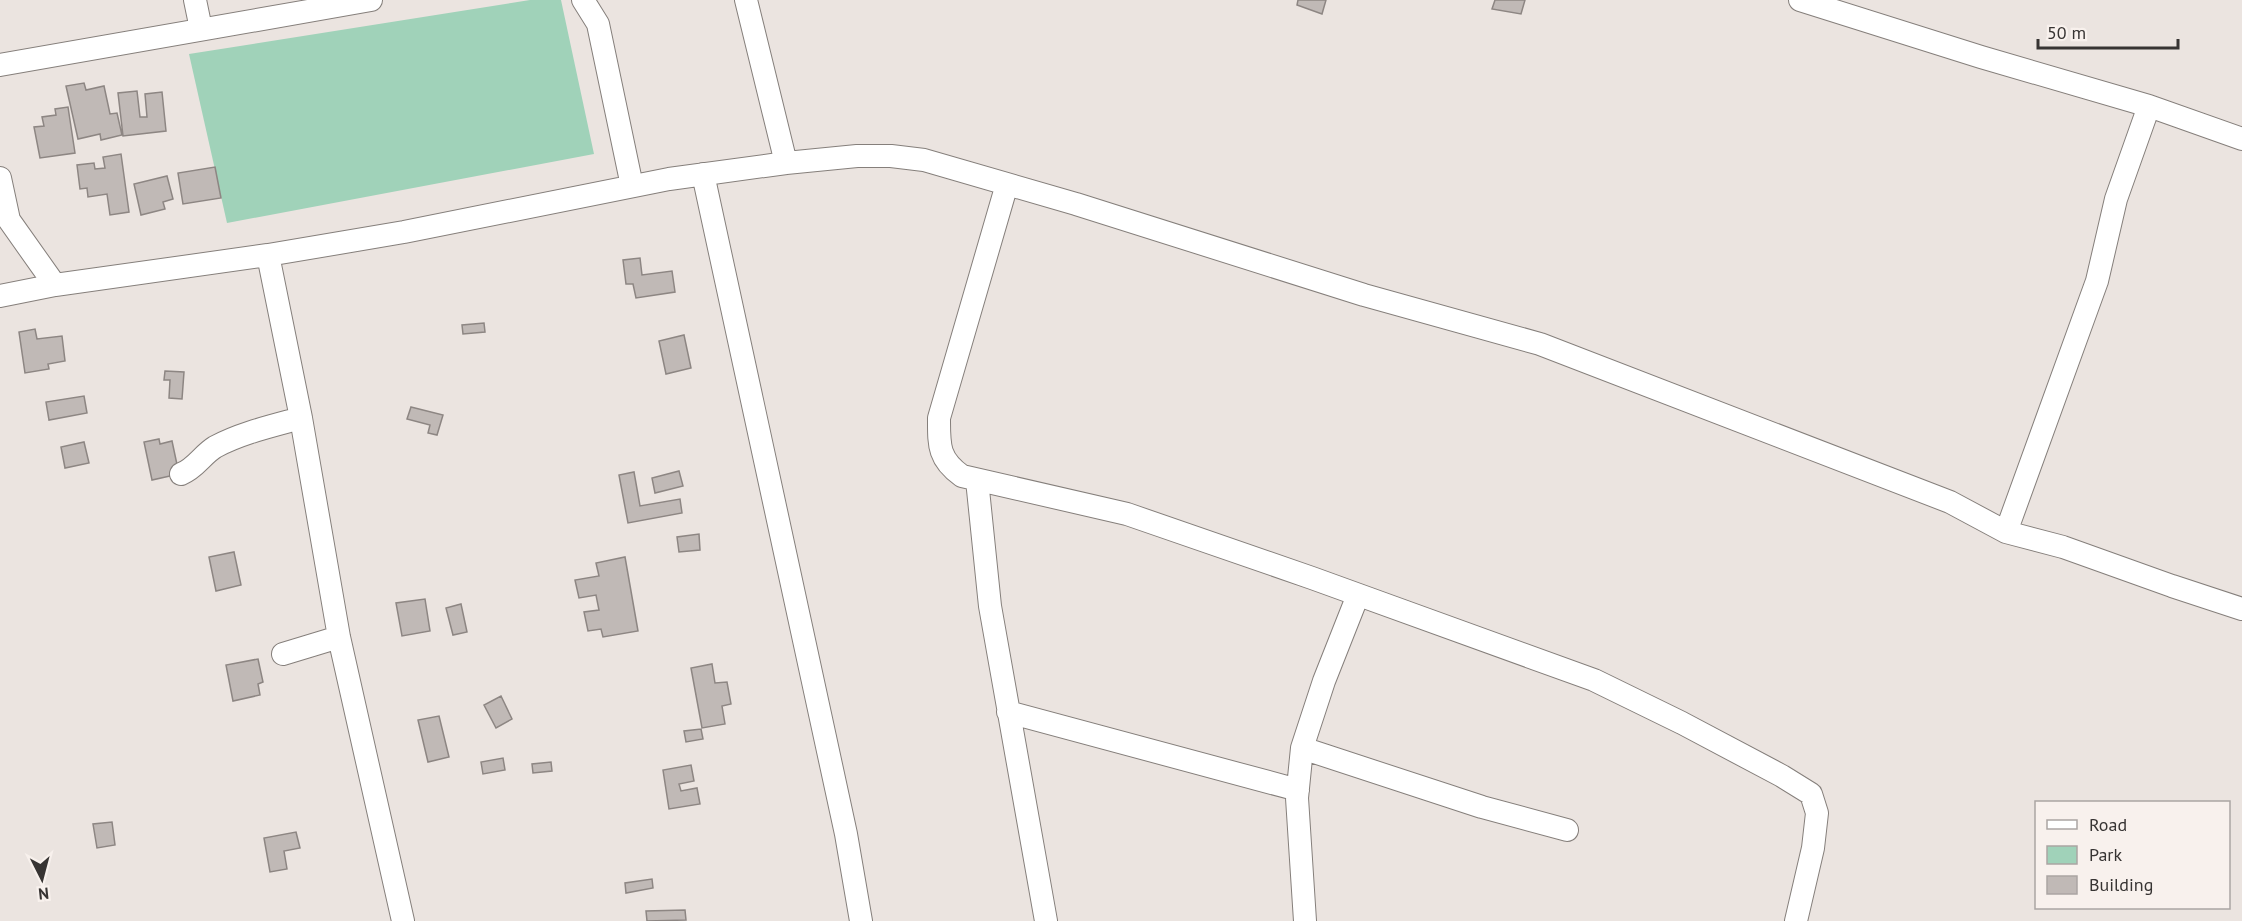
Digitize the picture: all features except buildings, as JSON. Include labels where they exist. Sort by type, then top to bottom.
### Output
[{"type":"street","points":[[195,0],[201,29]]},
{"type":"street","points":[[0,65],[371,0]]},
{"type":"street","points":[[583,0],[598,24],[632,186]]},
{"type":"street","points":[[746,0],[786,163]]},
{"type":"street","points":[[1810,2],[2149,106],[2242,139]]},
{"type":"street","points":[[2006,532],[2097,280],[2116,199],[2149,106]]},
{"type":"street","points":[[0,296],[55,285],[268,255],[404,232],[703,174],[857,156],[891,156],[924,160],[1364,295],[1540,344],[1950,502],[2006,532],[2063,547],[2242,609]]},
{"type":"street","points":[[703,174],[846,834],[861,921]]},
{"type":"street","points":[[0,178],[9,220],[55,285]]},
{"type":"street","points":[[1007,184],[939,418],[939,445],[949,467],[962,476],[977,480],[1127,514],[1594,680],[1782,776],[1811,794],[1817,813],[1813,848],[1796,921]]},
{"type":"street","points":[[268,255],[301,418],[339,637],[403,921]]},
{"type":"street","points":[[181,474],[222,444],[245,434],[301,418]]},
{"type":"street","points":[[977,480],[990,606],[1046,921]]},
{"type":"street","points":[[1305,921],[1298,790],[1302,748],[1324,681],[1358,595]]},
{"type":"street","points":[[283,654],[339,637]]},
{"type":"street","points":[[1008,712],[1298,790]]},
{"type":"street","points":[[1302,748],[1482,807],[1567,831]]},
{"type":"green space","points":[[530,0],[561,0],[594,154],[227,223],[189,54]]}]
